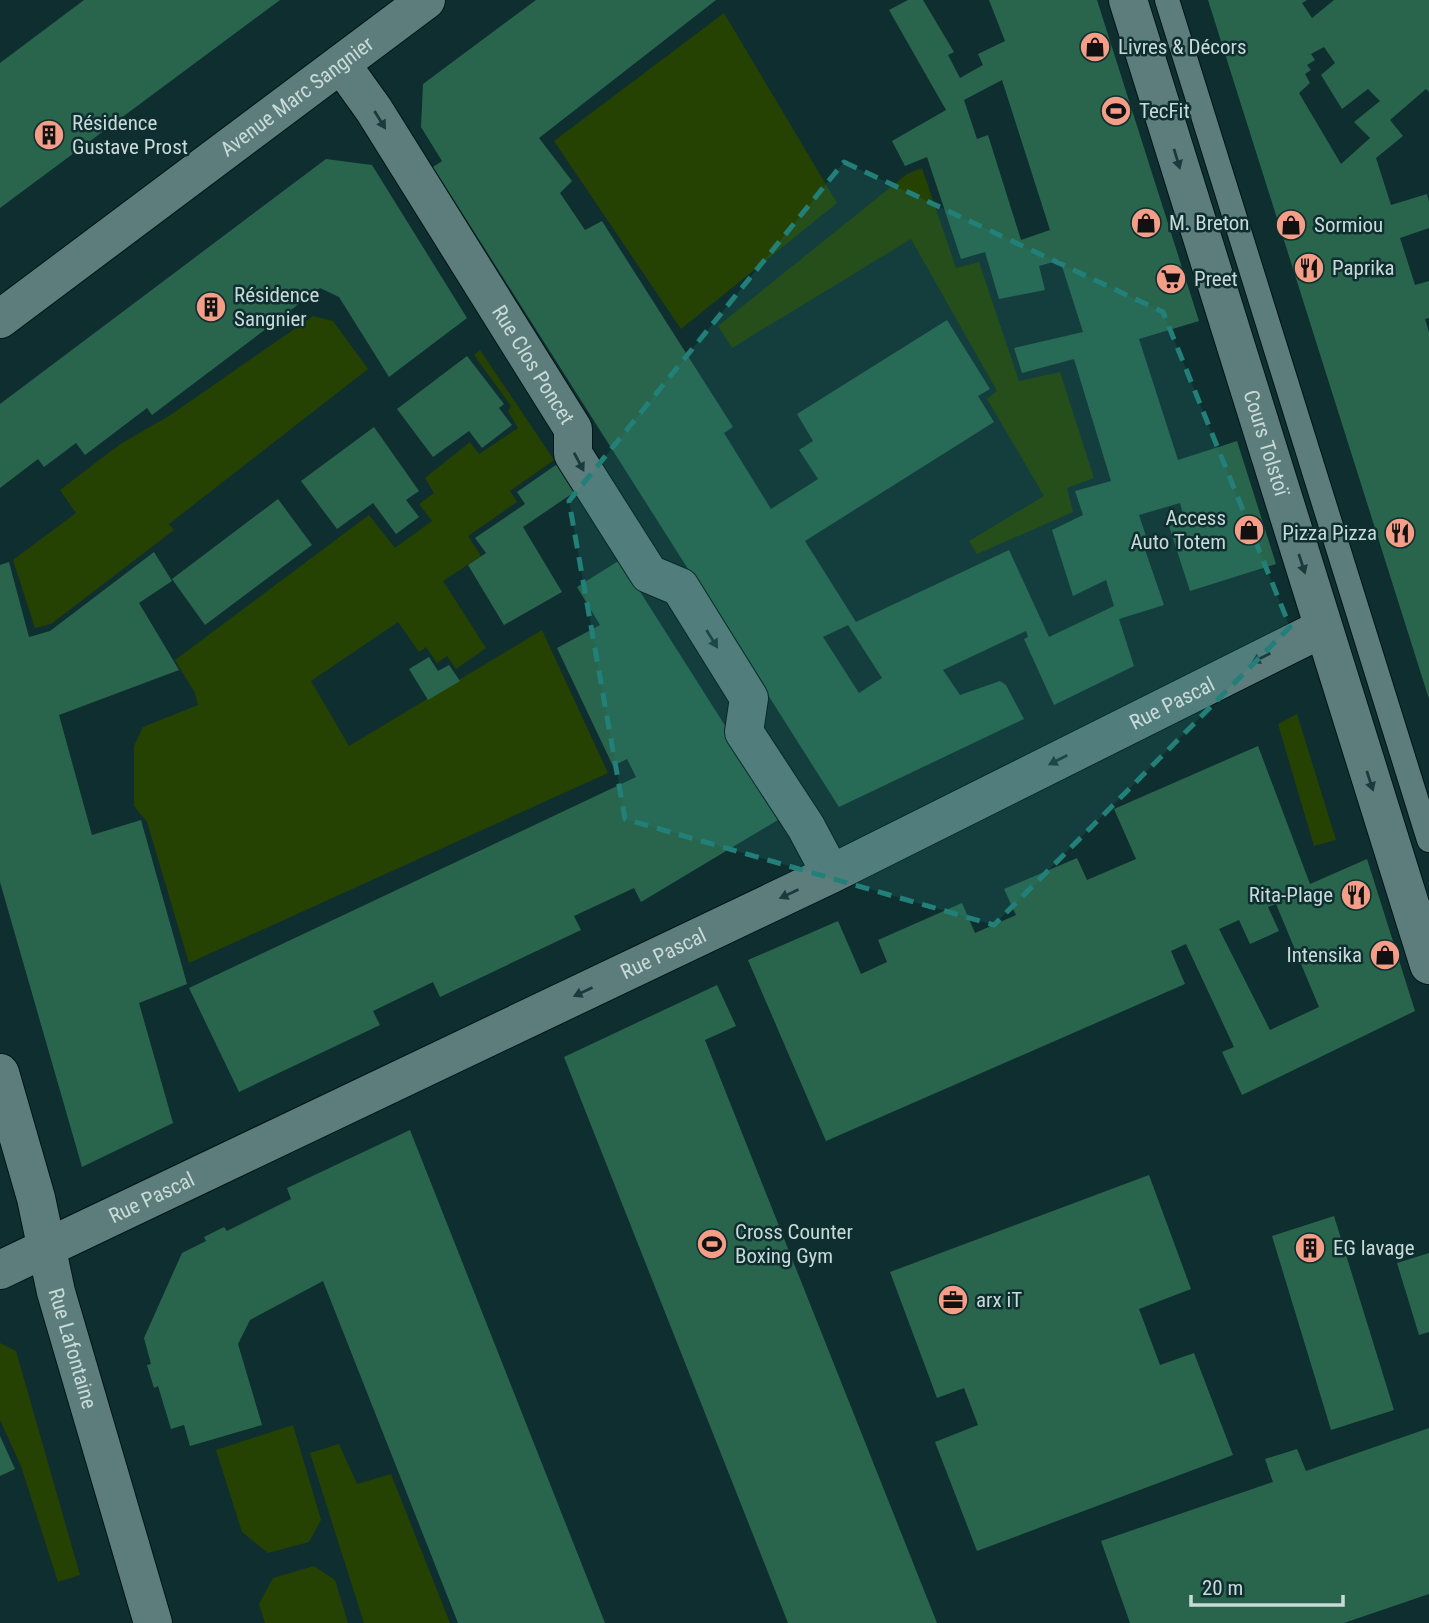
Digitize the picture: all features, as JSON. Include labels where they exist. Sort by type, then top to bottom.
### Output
[{"type":"street","name":"Avenue Marc Sangnier","points":[[0,319],[426,0]]},
{"type":"street","name":"Cours Tolstoï","points":[[1128,0],[1429,965]]},
{"type":"street","name":"Rue Clos Poncet","points":[[341,64],[374,110],[573,429],[573,454],[649,574],[680,587],[749,698],[744,732],[806,827],[831,874]]},
{"type":"street","name":"Rue Pascal","points":[[0,1270],[831,874],[1323,628]]},
{"type":"street","name":"Rue Lafontaine","points":[[0,1073],[57,1292],[153,1623]]},
{"type":"lane","name":"Cours Tolstoï","points":[[1167,0],[1429,840]]},
{"type":"highlighted area","points":[[844,162],[1163,312],[1290,627],[994,925],[625,819],[569,501]]},
{"type":"green space","points":[[724,13],[837,203],[681,329],[554,141]]},
{"type":"green space","points":[[922,168],[956,268],[979,262],[1019,381],[1060,372],[1094,478],[1067,488],[1073,512],[977,554],[969,541],[1044,496],[987,399],[997,391],[911,239],[732,348],[718,326],[907,174]]},
{"type":"green space","points":[[313,316],[333,321],[368,369],[169,524],[174,530],[51,624],[35,628],[13,560],[76,513],[60,490],[119,445],[172,414]]},
{"type":"green space","points":[[480,350],[554,460],[510,491],[517,502],[468,536],[481,556],[443,581],[486,648],[456,669],[447,656],[437,663],[426,647],[419,652],[398,622],[311,681],[349,746],[542,630],[608,773],[189,963],[147,822],[134,806],[134,746],[143,727],[198,705],[195,693],[175,660],[369,515],[395,548],[432,521],[419,504],[434,493],[425,478],[470,442],[479,454],[518,428],[508,411],[511,406],[474,355]]},
{"type":"green space","points":[[1297,714],[1336,840],[1314,846],[1278,724]]},
{"type":"green space","points":[[0,1343],[16,1351],[80,1575],[58,1582],[21,1466],[0,1420]]},
{"type":"green space","points":[[293,1425],[321,1520],[309,1542],[268,1553],[242,1532],[216,1450]]},
{"type":"green space","points":[[339,1444],[357,1484],[391,1474],[450,1623],[364,1623],[310,1453]]},
{"type":"green space","points":[[314,1566],[335,1580],[348,1623],[265,1623],[259,1604],[273,1578]]},
{"type":"building","name":"Résidence Gustave Prost","points":[[84,0],[280,0],[0,208],[0,63]]},
{"type":"building","points":[[536,0],[716,0],[539,138],[572,181],[560,193],[585,230],[602,221],[733,427],[724,433],[771,509],[818,479],[799,450],[813,441],[797,414],[947,320],[990,389],[978,396],[994,422],[805,541],[856,622],[1009,550],[1049,637],[1114,606],[1106,580],[1073,596],[1052,530],[1083,515],[1075,491],[1111,481],[1074,359],[1022,373],[1014,348],[1083,332],[1060,260],[1039,266],[1045,290],[999,299],[985,252],[961,259],[927,157],[905,166],[892,141],[946,110],[889,10],[908,0],[923,0],[954,52],[948,55],[960,78],[983,65],[978,54],[1005,41],[989,0],[1097,0],[1199,321],[1139,339],[1178,460],[1237,441],[1276,564],[1190,591],[1169,526],[1185,521],[1180,503],[1139,515],[1146,536],[1141,538],[1164,605],[1119,619],[1134,666],[1054,705],[1024,639],[1028,637],[1026,631],[943,670],[960,695],[1000,681],[1006,685],[1024,719],[839,807],[433,167],[442,161],[421,127],[423,84]],"holes":[[[1002,80],[1050,230],[1021,240],[988,135],[977,139],[964,100]],[[848,625],[882,678],[859,693],[823,637]]]},
{"type":"building","points":[[1208,0],[1307,0],[1302,3],[1312,18],[1334,0],[1429,0],[1429,92],[1426,89],[1390,120],[1403,136],[1376,158],[1391,205],[1427,194],[1429,202],[1429,228],[1400,238],[1415,285],[1429,281],[1429,318],[1425,319],[1429,332],[1429,699]],"holes":[[[1324,47],[1335,63],[1321,75],[1342,109],[1368,89],[1380,101],[1354,122],[1370,138],[1341,164],[1299,93],[1310,83],[1305,74],[1311,70],[1307,65],[1315,60],[1311,54]]]},
{"type":"building","name":"Résidence Sangnier","points":[[326,159],[372,165],[467,318],[389,377],[339,297],[320,288],[152,415],[147,408],[85,455],[76,443],[44,467],[38,459],[0,488],[0,404]]},
{"type":"building","points":[[467,356],[504,404],[499,408],[512,425],[482,448],[469,431],[433,457],[397,409]]},
{"type":"building","points":[[374,427],[419,491],[406,500],[419,517],[396,534],[373,503],[337,529],[301,481]]},
{"type":"building","points":[[560,462],[576,491],[523,527],[562,592],[504,625],[468,565],[486,553],[475,538],[525,504],[517,492]]},
{"type":"building","points":[[278,499],[312,545],[205,625],[172,579]]},
{"type":"building","points":[[154,552],[172,581],[139,603],[179,670],[59,715],[92,835],[141,820],[187,984],[139,1003],[173,1123],[82,1167],[0,882],[0,565],[9,562],[29,637],[50,631]]},
{"type":"building","points":[[620,560],[783,817],[641,902],[634,888],[574,916],[581,930],[440,997],[433,982],[373,1011],[380,1025],[239,1092],[189,988],[636,777],[627,759],[613,766],[557,648],[600,625],[577,587]]},
{"type":"building","points":[[429,657],[438,671],[449,665],[460,681],[428,700],[409,669]]},
{"type":"building","points":[[1258,746],[1310,884],[1367,859],[1415,1011],[1242,1095],[1222,1052],[1234,1047],[1186,944],[1171,951],[1185,984],[826,1141],[748,960],[838,921],[861,974],[887,962],[878,940],[962,903],[975,933],[1016,915],[1004,889],[1077,858],[1087,880],[1136,859],[1114,809]],"holes":[[[1276,904],[1319,1007],[1270,1030],[1219,929],[1239,920],[1250,944],[1279,931],[1268,907]]]},
{"type":"building","points":[[717,985],[736,1026],[705,1040],[937,1623],[788,1623],[564,1057]]},
{"type":"building","points":[[410,1130],[605,1623],[458,1623],[323,1281],[250,1320],[238,1344],[262,1425],[190,1446],[184,1425],[171,1429],[158,1386],[154,1388],[147,1365],[151,1364],[144,1338],[182,1253],[206,1241],[204,1237],[224,1227],[227,1231],[291,1199],[287,1188]]},
{"type":"building","points":[[1149,1175],[1191,1289],[1139,1309],[1160,1365],[1194,1353],[1233,1455],[977,1551],[935,1442],[978,1425],[964,1388],[937,1398],[890,1272]]},
{"type":"building","points":[[1334,1216],[1394,1410],[1331,1430],[1272,1236]]},
{"type":"building","points":[[1429,1253],[1429,1332],[1419,1335],[1397,1263]]},
{"type":"building","points":[[1429,1428],[1429,1594],[1344,1623],[1130,1623],[1101,1541],[1273,1482],[1265,1459],[1297,1449],[1306,1471]]},
{"type":"building","points":[[0,1436],[15,1469],[0,1476]]},
{"type":"place","name":"Livres & Décors","points":[[1095,47]]},
{"type":"place","name":"TecFit","points":[[1116,111]]},
{"type":"place","name":"Résidence Gustave Prost","points":[[49,135]]},
{"type":"place","name":"M. Breton","points":[[1146,223]]},
{"type":"place","name":"Sormiou","points":[[1291,225]]},
{"type":"place","name":"Paprika","points":[[1309,268]]},
{"type":"place","name":"Preet","points":[[1171,279]]},
{"type":"place","name":"Résidence Sangnier","points":[[211,307]]},
{"type":"place","name":"Access Auto Totem","points":[[1249,530]]},
{"type":"place","name":"Pizza Pizza","points":[[1400,533]]},
{"type":"place","name":"Rita-Plage","points":[[1356,895]]},
{"type":"place","name":"Intensika","points":[[1385,955]]},
{"type":"place","name":"Cross Counter Boxing Gym","points":[[712,1244]]},
{"type":"place","name":"EG lavage","points":[[1310,1248]]},
{"type":"place","name":"arx iT","points":[[953,1300]]}]
